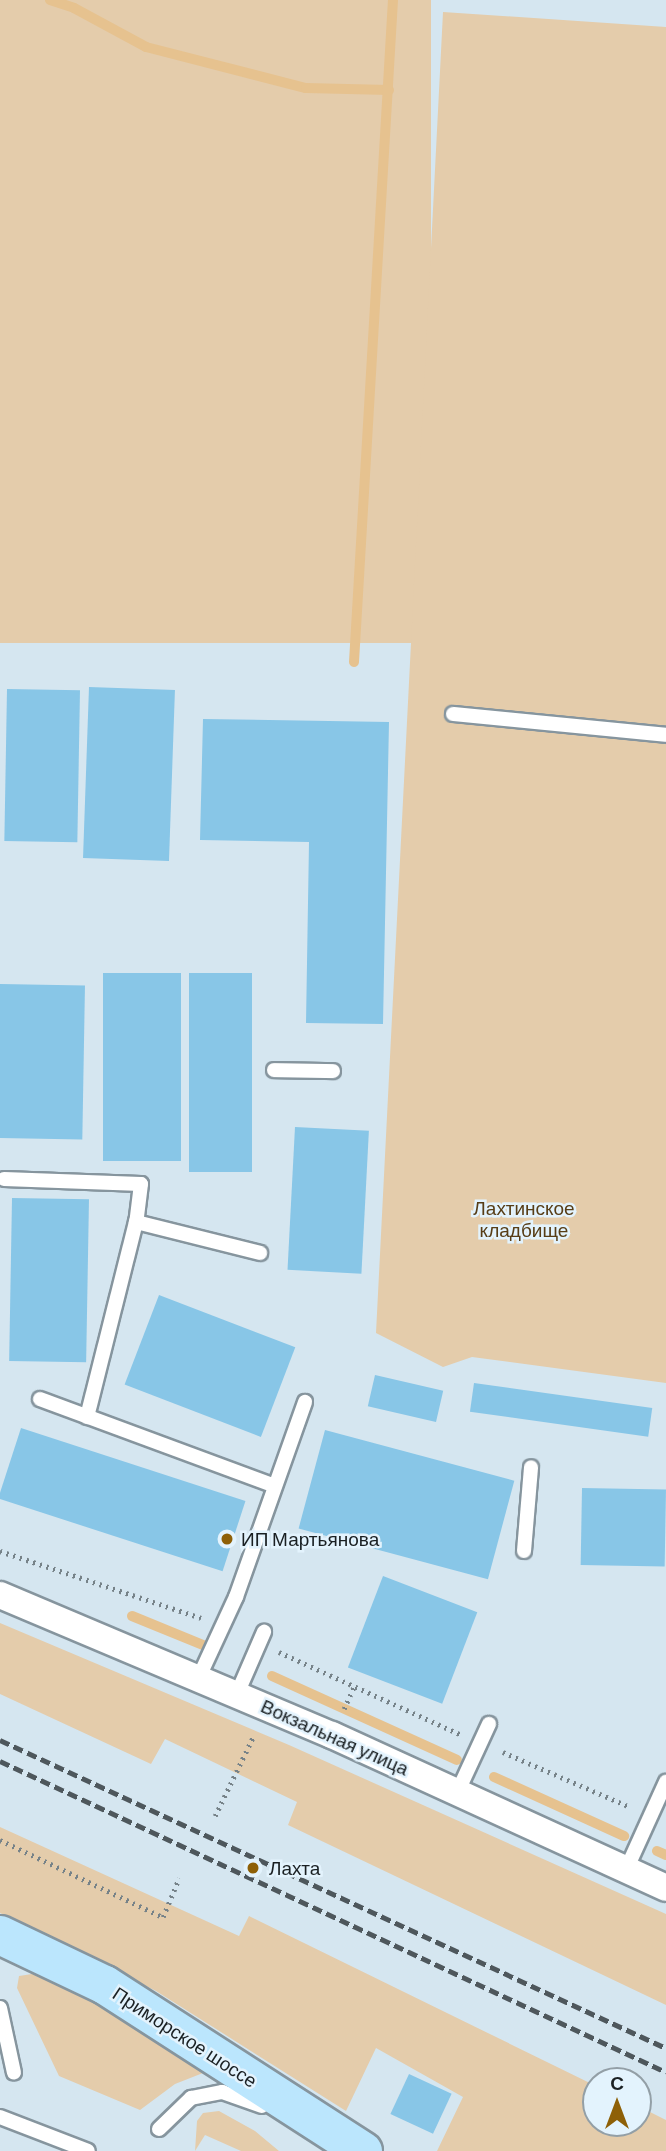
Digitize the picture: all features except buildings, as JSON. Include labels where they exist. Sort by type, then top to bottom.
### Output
[{"type":"main road","name":"Приморское шоссе","points":[[0,1935],[105,1985],[363,2151]]},
{"type":"street","name":"Вокзальная улица","points":[[0,1595],[269,1707],[666,1888]]},
{"type":"lane","points":[[453,714],[666,735]]},
{"type":"lane","points":[[274,1070],[333,1071]]},
{"type":"lane","points":[[4,1179],[141,1184],[136,1222],[87,1417]]},
{"type":"lane","points":[[136,1222],[260,1253]]},
{"type":"lane","points":[[40,1399],[273,1486]]},
{"type":"lane","points":[[199,1677],[223,1626],[305,1402]]},
{"type":"lane","points":[[524,1551],[531,1468]]},
{"type":"lane","points":[[237,1694],[262,1637]]},
{"type":"lane","points":[[458,1791],[489,1724]]},
{"type":"lane","points":[[626,1870],[666,1782]]},
{"type":"lane","points":[[0,2008],[15,2073]]},
{"type":"lane","points":[[159,2129],[191,2098],[222,2092],[363,2151]]},
{"type":"lane","points":[[0,2117],[88,2151]]},
{"type":"path","points":[[0,1552],[223,1626]]},
{"type":"path","points":[[262,1637],[354,1687],[651,1816]]},
{"type":"path","points":[[349,1698],[354,1687]]},
{"type":"path","points":[[215,1816],[269,1707]]},
{"type":"path","points":[[0,1840],[163,1917],[179,1878]]},
{"type":"green space","points":[[0,0],[431,0],[431,643],[0,643]]},
{"type":"green space","name":"Лахтинское кладбище","points":[[443,12],[666,27],[666,1383],[472,1357],[443,1367],[376,1333]]},
{"type":"green space","points":[[0,1623],[289,1745],[666,1914],[666,2005],[288,1825],[297,1802],[165,1739],[151,1764],[0,1694]]},
{"type":"green space","points":[[0,1827],[239,1936],[249,1916],[582,2079],[582,2137],[652,2137],[652,2113],[666,2120],[666,2151],[437,2151],[463,2097],[376,2048],[346,2111],[156,1991],[0,1913]]},
{"type":"green space","points":[[32,1974],[60,1980],[153,2034],[203,2073],[175,2084],[140,2110],[59,2076],[17,1988],[19,1976]]},
{"type":"green space","points":[[219,2111],[255,2131],[279,2151],[241,2151],[205,2135],[195,2151],[197,2121],[203,2113]]},
{"type":"waterway","points":[[50,0],[74,8],[146,47],[306,88],[389,90]]},
{"type":"waterway","points":[[354,662],[393,0]]},
{"type":"waterway","points":[[132,1616],[203,1645]]},
{"type":"waterway","points":[[272,1676],[457,1760]]},
{"type":"waterway","points":[[494,1777],[624,1836]]},
{"type":"waterway","points":[[657,1851],[666,1855]]},
{"type":"railway","points":[[0,1740],[666,2048]]},
{"type":"railway","points":[[0,1761],[666,2072]]},
{"type":"place","name":"ИП Мартьянова","points":[[227,1539]]},
{"type":"place","name":"Лахта","points":[[253,1868]]}]
